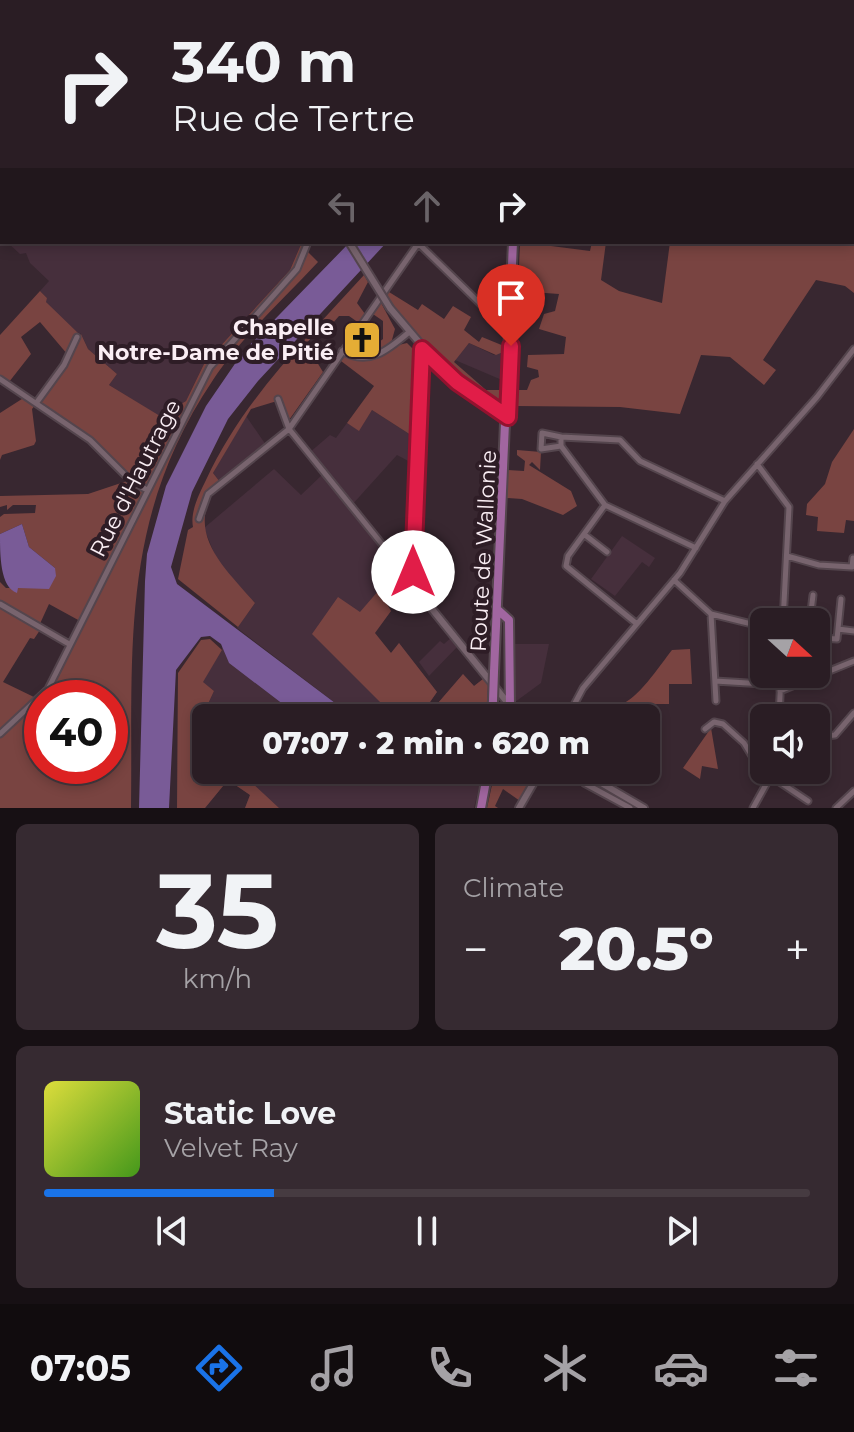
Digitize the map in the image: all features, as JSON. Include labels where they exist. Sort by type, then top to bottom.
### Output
[{"type":"main road","name":"Route de Wallonie","points":[[493,704],[508,417],[513,244]]},
{"type":"main road","points":[[498,610],[509,620],[510,704]]},
{"type":"main road","points":[[481,808],[485,784]]},
{"type":"street","name":"Rue d'Hautrage","points":[[0,734],[48,689],[210,367],[297,269],[307,244]]},
{"type":"street","points":[[350,244],[390,308],[422,349],[457,382],[508,417]]},
{"type":"street","points":[[199,519],[208,494],[289,429],[417,244]]},
{"type":"street","points":[[420,244],[498,321],[511,326]]},
{"type":"street","points":[[342,351],[358,358],[372,357],[408,333]]},
{"type":"street","points":[[37,402],[64,365],[77,337]]},
{"type":"street","points":[[415,586],[412,557],[422,349]]},
{"type":"street","points":[[574,704],[583,688],[674,580],[725,501],[817,397],[854,349]]},
{"type":"street","points":[[0,379],[90,440],[130,480],[147,490]]},
{"type":"street","points":[[278,399],[289,429],[508,704]]},
{"type":"street","points":[[561,446],[541,449],[542,433],[620,440],[640,461],[725,501]]},
{"type":"street","points":[[561,437],[561,446],[605,505],[696,548]]},
{"type":"street","points":[[757,464],[789,507],[784,608]]},
{"type":"street","points":[[605,505],[567,559],[568,569],[637,624]]},
{"type":"street","points":[[585,535],[607,552]]},
{"type":"street","points":[[787,556],[819,565],[853,567],[853,558]]},
{"type":"street","points":[[674,580],[711,614],[750,624]]},
{"type":"street","points":[[811,608],[813,595]]},
{"type":"street","points":[[830,639],[837,639],[841,599]]},
{"type":"street","points":[[0,604],[69,644]]},
{"type":"street","points":[[830,618],[839,613]]},
{"type":"street","points":[[711,614],[716,701]]},
{"type":"street","points":[[838,629],[854,631]]},
{"type":"street","points":[[830,670],[854,661]]},
{"type":"street","points":[[715,681],[750,685]]},
{"type":"street","points":[[779,704],[780,688]]},
{"type":"street","points":[[830,736],[835,735],[854,713]]},
{"type":"street","points":[[705,729],[714,722],[737,736],[750,751]]},
{"type":"street","points":[[519,808],[534,784]]},
{"type":"street","points":[[586,784],[630,808]]},
{"type":"street","points":[[603,784],[644,808]]},
{"type":"street","points":[[753,808],[766,784]]},
{"type":"street","points":[[783,784],[808,801]]},
{"type":"street","points":[[836,808],[854,791]]},
{"type":"shaded area","points":[[9,244],[301,244],[290,270],[204,364],[186,401],[159,416],[109,385],[117,374],[88,349],[81,334],[72,330],[45,301],[47,298],[40,291],[49,281],[30,263],[26,253],[20,254]]},
{"type":"shaded area","points":[[301,244],[308,244],[306,250],[318,262],[224,364],[183,432],[161,483],[146,535],[133,639],[131,808],[0,808],[0,734],[24,712],[24,784],[128,784],[128,680],[52,680],[80,621],[49,604],[38,628],[40,630],[34,639],[30,638],[3,682],[24,692],[24,709],[0,732],[0,582],[6,588],[23,588],[55,568],[29,547],[22,524],[0,534],[0,517],[4,514],[35,513],[36,505],[13,505],[7,510],[7,505],[0,507],[0,496],[88,494],[133,479],[90,437],[40,402],[68,361],[81,334],[88,349],[117,374],[109,385],[160,416],[186,401],[204,364],[290,270]]},
{"type":"shaded area","points":[[348,244],[385,244],[258,381],[228,419],[192,492],[171,567],[177,584],[336,704],[283,704],[229,663],[221,644],[210,636],[201,637],[176,670],[169,808],[139,808],[147,554],[166,486],[206,406],[243,352]]},
{"type":"shaded area","points":[[520,244],[590,251],[592,244],[606,244],[601,280],[619,291],[662,303],[670,244],[854,244],[854,293],[845,286],[816,280],[763,360],[776,370],[764,385],[730,357],[701,355],[680,414],[620,407],[516,406],[517,390],[527,390],[531,380],[539,377],[538,370],[527,367],[528,355],[564,354],[566,337],[539,329],[544,314],[555,311],[559,294],[518,291]]},
{"type":"shaded area","points":[[364,275],[368,282],[357,303],[365,314],[359,323],[349,316],[339,316],[332,324],[326,320],[306,344],[323,372],[289,420],[279,395],[277,401],[251,409],[213,473],[220,482],[209,500],[205,516],[206,532],[220,561],[255,603],[238,627],[178,579],[188,530],[193,527],[196,503],[221,451],[257,397]]},
{"type":"shaded area","points":[[40,291],[47,298],[46,302],[78,333],[68,355],[40,322],[21,337],[31,354],[9,382],[0,377],[0,335]]},
{"type":"shaded area","points":[[389,292],[418,310],[422,304],[444,319],[453,306],[471,317],[464,330],[479,342],[482,337],[504,346],[503,352],[496,355],[469,343],[454,362],[486,390],[505,390],[504,401],[496,405],[435,356],[397,312],[386,295]]},
{"type":"shaded area","points":[[379,299],[395,329],[390,347],[407,343],[415,351],[414,437],[372,410],[359,431],[347,423],[374,386],[341,361],[348,351],[367,351],[383,339],[383,321],[370,312]]},
{"type":"shaded area","points":[[469,343],[494,355],[503,351],[502,380],[455,360]]},
{"type":"shaded area","points":[[25,397],[36,404],[32,409],[36,441],[34,445],[2,455],[0,460],[0,413]]},
{"type":"shaded area","points":[[372,410],[414,437],[414,464],[397,455],[351,506],[309,453],[330,435],[336,438],[347,423],[359,430]]},
{"type":"shaded area","points":[[246,416],[266,445],[220,482],[213,473]]},
{"type":"shaded area","points":[[854,429],[854,521],[846,520],[844,533],[817,531],[818,517],[806,515],[807,504],[825,484],[832,462]]},
{"type":"shaded area","points":[[517,450],[541,452],[540,470],[532,462],[529,465],[571,491],[577,506],[563,515],[522,499],[507,498],[508,470],[524,471],[525,461],[517,455]]},
{"type":"shaded area","points":[[274,469],[301,495],[323,474],[398,566],[379,590],[391,611],[374,633],[391,653],[399,643],[437,692],[429,704],[337,704],[237,628],[255,603],[218,563],[204,528]]},
{"type":"shaded area","points":[[22,524],[29,547],[55,568],[56,576],[49,589],[18,588],[17,593],[11,590],[4,577],[0,534]]},
{"type":"shaded area","points":[[622,536],[655,558],[649,567],[642,562],[615,596],[591,579]]},
{"type":"shaded area","points":[[379,590],[391,611],[375,633],[391,653],[399,643],[437,692],[429,704],[382,704],[312,634],[338,597],[360,612]]},
{"type":"shaded area","points":[[453,636],[458,646],[429,676],[419,662],[440,641],[444,644]]},
{"type":"shaded area","points":[[210,639],[222,650],[203,682],[214,691],[208,704],[192,704],[192,784],[225,784],[205,808],[177,808],[178,673],[201,640]]},
{"type":"shaded area","points":[[222,644],[229,663],[283,704],[208,704],[214,691],[202,682],[222,650]]},
{"type":"shaded area","points":[[511,644],[549,644],[541,683],[511,704]]},
{"type":"shaded area","points":[[690,649],[692,684],[669,684],[669,704],[620,704],[633,697],[648,682],[672,650]]},
{"type":"shaded area","points":[[463,674],[474,686],[483,679],[488,684],[487,704],[437,704]]},
{"type":"shaded area","points":[[463,674],[474,686],[483,679],[488,684],[487,704],[437,704]]},
{"type":"shaded area","points":[[711,728],[718,769],[702,766],[700,779],[683,768]]},
{"type":"shaded area","points":[[188,781],[192,784],[225,784],[205,808],[197,808]]},
{"type":"shaded area","points":[[234,784],[480,784],[474,808],[245,808],[250,795]]},
{"type":"shaded area","points":[[234,784],[253,784],[279,808],[245,808],[250,795]]},
{"type":"shaded area","points":[[492,784],[530,784],[520,801],[503,789],[495,806],[498,808],[487,808]]},
{"type":"place","name":"Chapelle Notre-Dame de Pitié","points":[[362,340]]},
{"type":"route","points":[[413,572],[419,357],[422,349],[457,382],[508,417],[511,346]]}]
